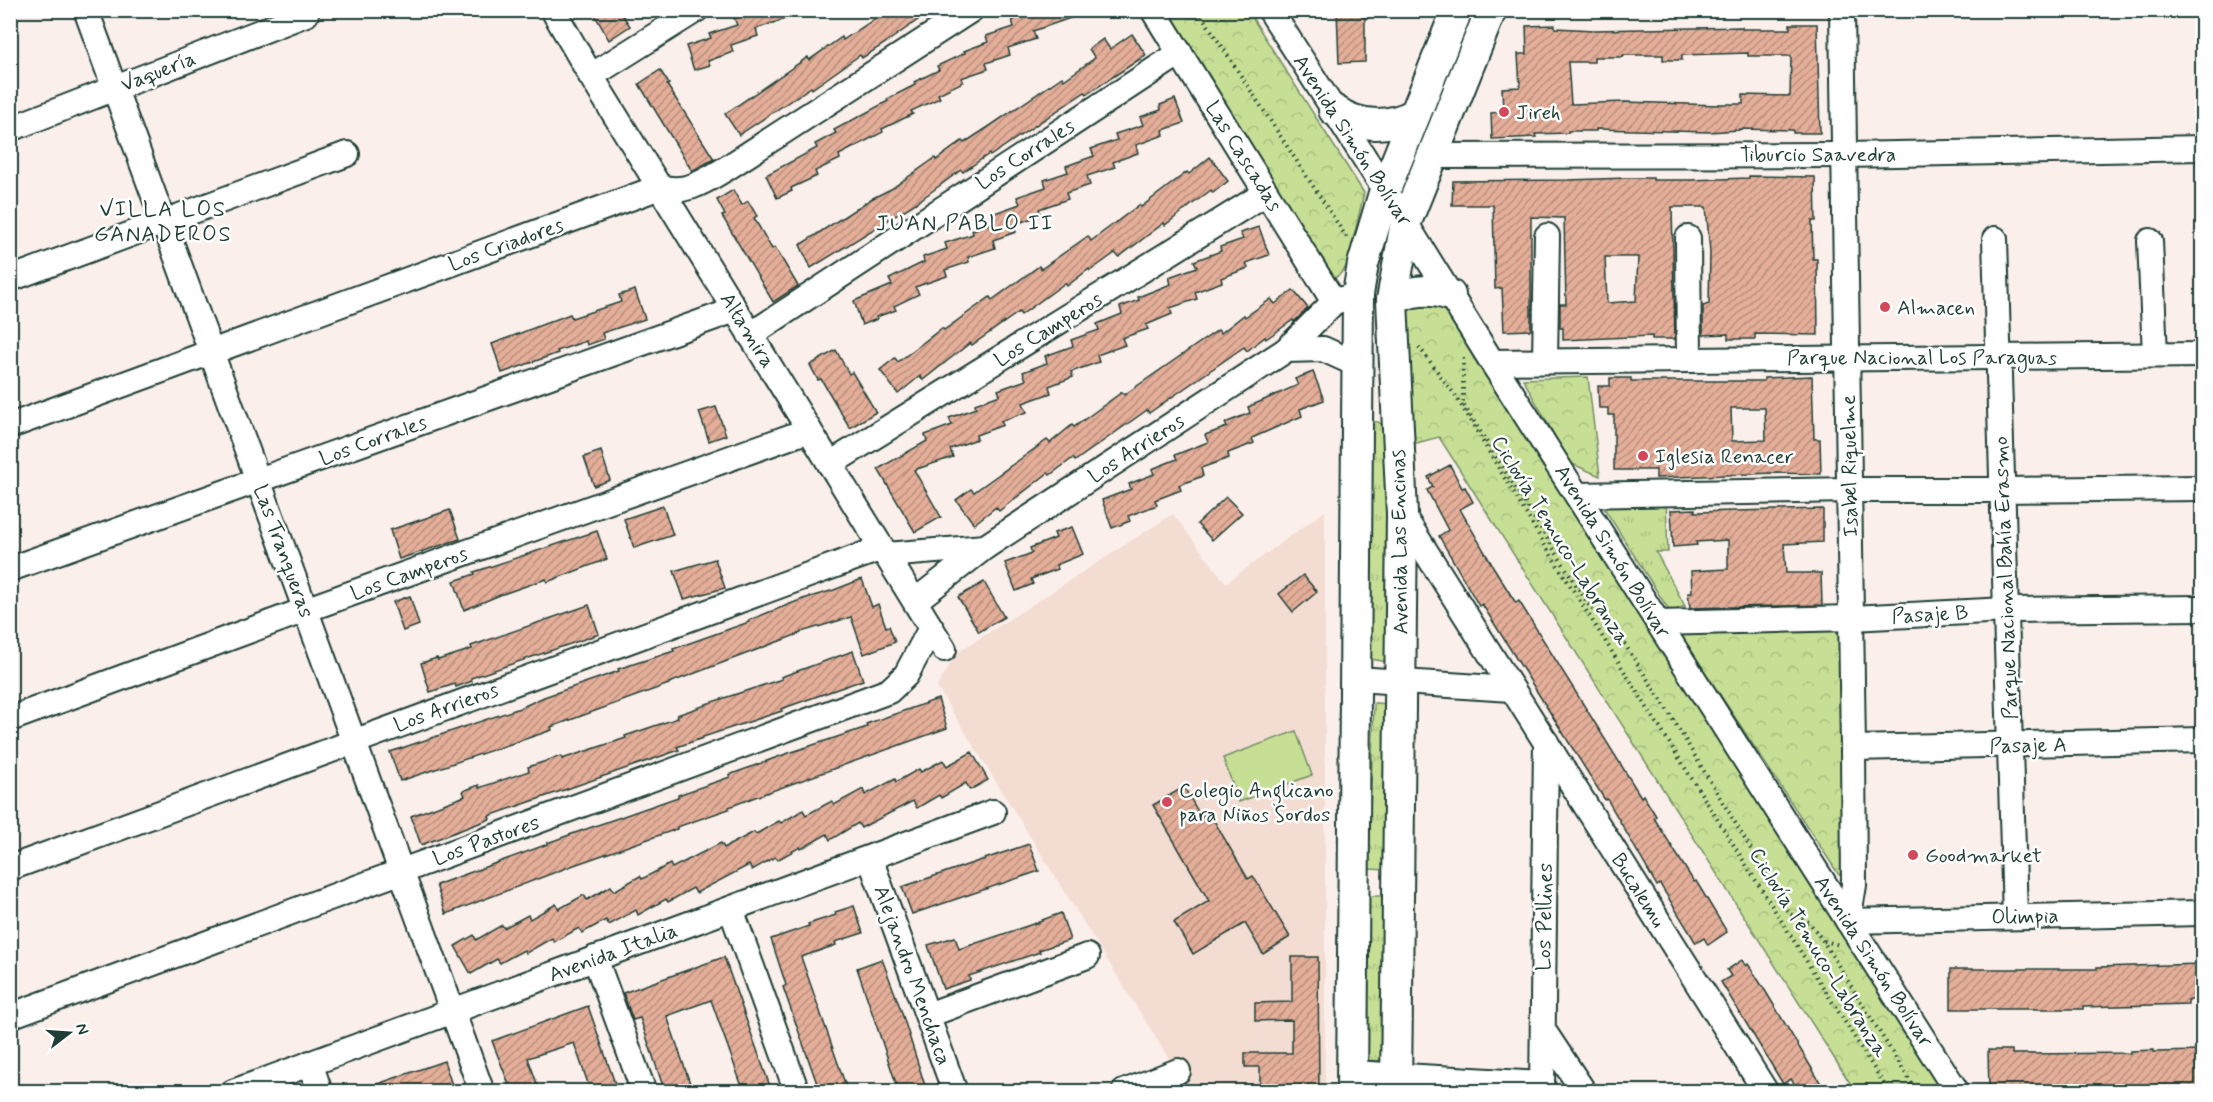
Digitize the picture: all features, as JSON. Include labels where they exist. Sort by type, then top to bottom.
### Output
[{"type":"main road","name":"Avenida Las Encinas","points":[[1352,1082],[1356,364],[1346,298],[1363,264],[1385,190],[1456,10]]},
{"type":"main road","name":"Avenida Las Encinas","points":[[1396,1084],[1402,514],[1392,300],[1406,222],[1491,10]]},
{"type":"main road","points":[[1335,110],[1347,118],[1371,125],[1397,122],[1416,114]]},
{"type":"main road","points":[[1392,300],[1416,290],[1436,291],[1450,295]]},
{"type":"street","name":"Las Tranqueras","points":[[86,10],[482,1092]]},
{"type":"street","name":"Altamira","points":[[553,10],[591,76],[944,649]]},
{"type":"street","points":[[591,76],[696,10]]},
{"type":"street","name":"Los Criadores","points":[[10,426],[660,187],[669,190],[686,189],[727,168],[970,10]]},
{"type":"street","name":"Las Cascadas","points":[[1153,10],[1266,193],[1346,298]]},
{"type":"street","name":"Isabel Riquelme","points":[[1842,10],[1854,885],[1848,921]]},
{"type":"street","name":"Vaquería","points":[[10,129],[306,14]]},
{"type":"street","name":"Avenida Simón Bolívar","points":[[1276,15],[1492,362],[1957,1092]]},
{"type":"street","name":"Los Corrales","points":[[750,334],[1180,53]]},
{"type":"street","name":"Tiburcio Saavedra","points":[[1433,156],[1844,155],[2202,148]]},
{"type":"street","points":[[10,279],[347,154]]},
{"type":"street","name":"Los Camperos","points":[[830,464],[1266,193]]},
{"type":"street","points":[[1545,361],[1547,236]]},
{"type":"street","points":[[1689,238],[1689,360]]},
{"type":"street","name":"Parque Nacional Bahía Erasmo","points":[[1995,239],[2015,917]]},
{"type":"street","points":[[2150,241],[2155,355]]},
{"type":"street","name":"Los Arrieros","points":[[915,601],[985,547],[1286,350],[1346,298]]},
{"type":"street","name":"Los Corrales","points":[[10,569],[735,310]]},
{"type":"street","points":[[1286,350],[1323,349],[1356,364]]},
{"type":"street","name":"Parque Nacional Los Paraguas","points":[[1492,362],[2202,355]]},
{"type":"street","name":"Los Camperos","points":[[10,719],[305,610],[809,430]]},
{"type":"street","points":[[1577,495],[1849,489],[2202,488]]},
{"type":"street","name":"Bucalemu","points":[[1402,514],[1766,1092]]},
{"type":"street","name":"Los Arrieros","points":[[10,868],[354,741],[884,551],[985,547]]},
{"type":"street","name":"Pasaje B","points":[[1658,623],[1852,618],[2006,610],[2202,608]]},
{"type":"street","name":"Los Pastores","points":[[10,1016],[888,691],[906,675],[931,628]]},
{"type":"street","points":[[1356,679],[1511,689]]},
{"type":"street","name":"Pasaje A","points":[[1853,748],[2202,740]]},
{"type":"street","name":"Los Pellines","points":[[1542,1088],[1546,742]]},
{"type":"street","name":"Avenida Italia","points":[[233,1092],[993,812]]},
{"type":"street","name":"Alejandro Menchaca","points":[[870,858],[955,1092]]},
{"type":"street","points":[[731,909],[797,1092]]},
{"type":"street","name":"Olimpia","points":[[1848,921],[2202,912]]},
{"type":"street","points":[[928,1015],[1087,956]]},
{"type":"street","points":[[595,958],[644,1092]]},
{"type":"street","points":[[1543,1030],[1584,1092]]},
{"type":"street","points":[[310,1063],[320,1092]]},
{"type":"street","points":[[1124,1092],[1178,1071]]},
{"type":"street","points":[[1352,1082],[1542,1088]]},
{"type":"path","points":[[1198,10],[1363,264]]},
{"type":"path","name":"Ciclovía Temuco-Labranza","points":[[1415,343],[1455,395],[1546,547],[1890,1092]]},
{"type":"path","points":[[1463,353],[1463,404],[1590,607],[1614,628],[1663,704],[1790,914],[1809,922],[1823,941],[1917,1092]]},
{"type":"shaded area","name":"Colegio Anglicano para Niños Sordos","points":[[1325,511],[1325,1091],[1189,1091],[937,687],[957,653],[1173,514],[1226,583]]},
{"type":"green space","points":[[1161,11],[1248,11],[1364,193],[1352,245],[1352,255],[1347,266],[1335,278],[1331,280]]},
{"type":"green space","points":[[1440,299],[1542,455],[1941,1091],[1855,1091],[1439,437],[1409,445],[1406,304]]},
{"type":"green space","points":[[1588,377],[1600,476],[1570,463],[1523,379]]},
{"type":"green space","points":[[1364,421],[1378,422],[1385,426],[1389,662],[1364,658]]},
{"type":"green space","points":[[1607,499],[1666,500],[1668,552],[1656,552],[1685,606],[1670,612],[1604,508]]},
{"type":"green space","points":[[1833,628],[1844,640],[1846,872],[1839,875],[1682,637],[1683,630]]},
{"type":"green space","points":[[1374,703],[1394,704],[1388,870],[1368,869]]},
{"type":"green space","points":[[1296,731],[1312,775],[1239,802],[1223,758]]},
{"type":"green space","points":[[1367,896],[1389,896],[1389,1061],[1367,1061]]},
{"type":"building","points":[[592,10],[619,10],[630,26],[609,40]]},
{"type":"building","points":[[755,10],[801,10],[802,13],[756,29],[758,36],[731,45],[733,52],[708,61],[710,65],[694,70],[686,46],[711,38],[709,34],[737,25],[734,18]]},
{"type":"building","points":[[888,10],[932,10],[884,44],[862,58],[860,55],[812,89],[811,87],[739,135],[725,114],[808,57],[809,60]]},
{"type":"building","points":[[1040,10],[1085,10],[1085,13],[1033,31],[1036,39],[1008,48],[1010,55],[986,63],[988,69],[961,78],[963,82],[938,94],[940,98],[911,111],[913,114],[882,129],[883,132],[839,155],[840,159],[815,171],[817,176],[791,188],[792,191],[777,198],[766,175],[817,148],[815,144],[836,133],[834,130],[915,85],[914,82],[939,70],[937,66],[965,53],[964,51],[988,42],[986,36],[1014,27],[1012,20]]},
{"type":"building","points":[[1337,10],[1365,10],[1365,62],[1339,63]]},
{"type":"building","points":[[1790,24],[1817,24],[1820,133],[1739,129],[1709,132],[1596,129],[1596,131],[1535,134],[1536,137],[1492,139],[1491,113],[1503,112],[1502,88],[1520,87],[1518,54],[1527,54],[1526,26],[1555,25],[1555,28],[1594,30],[1742,27],[1742,29],[1790,29]],"holes":[[[1748,53],[1748,56],[1791,56],[1790,96],[1743,95],[1743,104],[1719,105],[1625,102],[1571,104],[1568,62],[1594,62],[1594,57],[1623,57],[1623,55],[1663,55],[1663,60],[1682,60],[1682,55]]]},
{"type":"building","points":[[1132,34],[1146,55],[1087,94],[1085,92],[990,156],[989,154],[963,172],[961,170],[916,203],[811,268],[800,245],[871,199],[891,189],[962,141],[964,143],[1062,77],[1064,80],[1095,58],[1089,49],[1103,39],[1110,49]]},
{"type":"building","points":[[660,70],[714,159],[692,171],[639,84]]},
{"type":"building","points":[[1175,99],[1184,123],[1163,130],[1164,135],[1136,145],[1138,153],[1113,162],[1115,167],[1087,176],[1090,185],[1066,193],[1068,199],[1039,209],[1041,215],[1013,225],[1016,232],[993,240],[995,248],[968,257],[969,262],[945,270],[947,276],[915,287],[919,294],[894,306],[896,310],[862,325],[854,301],[892,285],[889,279],[924,262],[923,257],[947,249],[945,243],[973,234],[972,230],[995,222],[992,214],[1020,204],[1017,197],[1046,187],[1044,180],[1068,172],[1066,166],[1094,156],[1091,149],[1117,140],[1115,134],[1143,125],[1140,117],[1161,110],[1160,105]]},
{"type":"building","points":[[1210,157],[1228,181],[1213,193],[1211,190],[1119,257],[1115,253],[1067,286],[1065,283],[1021,315],[1019,312],[972,345],[970,343],[923,380],[920,376],[898,394],[880,370],[895,358],[898,362],[942,328],[944,330],[990,297],[992,300],[1039,266],[1041,269],[1088,236],[1091,241]]},
{"type":"building","points":[[1749,176],[1815,177],[1816,221],[1812,221],[1813,259],[1817,259],[1818,335],[1755,334],[1755,339],[1728,339],[1728,334],[1703,335],[1703,306],[1709,304],[1710,252],[1706,207],[1672,207],[1675,339],[1652,339],[1652,336],[1563,340],[1563,328],[1560,328],[1560,304],[1566,304],[1564,218],[1531,217],[1531,330],[1504,331],[1502,288],[1495,289],[1493,205],[1452,205],[1453,181],[1749,178]],"holes":[[[1605,257],[1638,257],[1636,301],[1607,303]]]},
{"type":"building","points":[[733,190],[742,205],[748,201],[757,216],[754,218],[772,249],[775,247],[798,286],[773,302],[722,216],[725,215],[717,200]]},
{"type":"building","points":[[1259,227],[1269,255],[1246,263],[1248,268],[1221,278],[1222,282],[1195,292],[1197,299],[1170,308],[1172,314],[1146,325],[1148,329],[1122,338],[1125,345],[1097,355],[1099,362],[1071,372],[1073,377],[1049,386],[1051,393],[1023,403],[1027,412],[1001,421],[1003,425],[976,435],[977,439],[950,449],[953,457],[914,470],[941,517],[915,532],[878,469],[927,441],[925,435],[952,425],[949,418],[976,408],[975,404],[1000,395],[998,390],[1026,380],[1023,372],[1047,363],[1045,356],[1073,346],[1071,340],[1099,330],[1097,324],[1122,314],[1120,307],[1171,284],[1169,277],[1197,267],[1194,261],[1221,251],[1220,247],[1243,239],[1240,233]]},
{"type":"building","points":[[635,290],[645,319],[602,333],[604,339],[587,345],[586,341],[502,373],[492,344],[570,314],[572,318],[621,302],[619,295]]},
{"type":"building","points":[[1293,290],[1308,308],[1294,322],[1293,320],[1266,339],[1265,337],[1247,351],[1244,347],[1149,413],[1147,410],[1075,461],[1073,458],[1050,475],[1048,473],[999,511],[996,507],[974,524],[956,500],[971,489],[974,492],[1047,440],[1050,443],[1072,425],[1074,427],[1122,392],[1124,395],[1218,330],[1221,333],[1244,315],[1245,317],[1271,299],[1275,304]]},
{"type":"building","points":[[836,350],[849,374],[852,372],[876,412],[850,428],[810,365]]},
{"type":"building","points":[[1313,372],[1324,400],[1300,409],[1302,416],[1252,438],[1254,443],[1228,453],[1229,458],[1201,468],[1203,476],[1179,485],[1181,490],[1155,500],[1157,505],[1128,516],[1130,521],[1112,528],[1102,500],[1131,489],[1129,484],[1154,474],[1152,469],[1177,459],[1175,455],[1208,442],[1205,435],[1227,427],[1225,423],[1250,413],[1248,407],[1298,385],[1295,379]]},
{"type":"building","points":[[1812,376],[1814,439],[1820,439],[1821,474],[1773,473],[1656,478],[1656,470],[1614,470],[1614,415],[1608,415],[1608,408],[1599,408],[1598,386],[1610,386],[1610,378],[1631,378],[1631,381],[1764,381],[1764,378]],"holes":[[[1731,408],[1765,408],[1766,440],[1732,441]]]},
{"type":"building","points":[[716,407],[726,435],[709,441],[699,412]]},
{"type":"building","points":[[601,451],[610,480],[594,486],[584,457]]},
{"type":"building","points":[[1450,465],[1462,488],[1465,487],[1473,502],[1460,509],[1494,568],[1516,603],[1519,601],[1727,932],[1708,945],[1704,938],[1696,943],[1660,884],[1657,886],[1607,799],[1605,800],[1482,604],[1479,606],[1439,536],[1448,530],[1427,490],[1433,487],[1428,477]]},
{"type":"building","points":[[1226,497],[1242,513],[1212,540],[1197,524]]},
{"type":"building","points":[[663,506],[673,535],[634,548],[624,519]]},
{"type":"building","points":[[1695,509],[1695,512],[1823,509],[1823,542],[1784,544],[1786,573],[1821,573],[1822,605],[1690,608],[1688,593],[1692,593],[1691,571],[1728,569],[1728,540],[1696,542],[1697,545],[1673,547],[1671,510]]},
{"type":"building","points":[[450,510],[460,539],[399,559],[390,530]]},
{"type":"building","points":[[1072,527],[1083,554],[1056,565],[1058,569],[1031,579],[1033,584],[1016,591],[1005,563],[1032,553],[1030,548],[1056,538],[1054,533]]},
{"type":"building","points":[[597,531],[607,559],[547,582],[546,579],[500,595],[464,610],[454,581],[475,574],[474,572]]},
{"type":"building","points":[[715,559],[725,588],[684,599],[674,571]]},
{"type":"building","points":[[1303,575],[1317,592],[1293,612],[1279,594]]},
{"type":"building","points":[[862,579],[872,607],[878,604],[886,627],[889,626],[895,642],[864,654],[851,617],[801,632],[551,727],[552,730],[400,781],[390,752],[520,708],[544,697],[619,671],[618,669],[674,651],[673,649],[749,622],[749,620],[803,599]]},
{"type":"building","points":[[984,582],[1004,617],[979,632],[958,597]]},
{"type":"building","points":[[410,596],[419,625],[403,631],[393,602]]},
{"type":"building","points":[[589,605],[599,634],[471,678],[472,681],[456,687],[455,684],[430,692],[421,663],[472,649],[471,646]]},
{"type":"building","points":[[853,651],[863,680],[781,709],[782,711],[703,737],[677,747],[679,750],[489,816],[490,819],[421,845],[411,816],[465,796],[463,791],[529,771],[528,767],[561,756],[562,759],[626,738],[625,736],[678,718],[677,715],[782,679],[781,677]]},
{"type":"building","points":[[938,699],[947,728],[755,797],[729,807],[729,809],[677,827],[677,829],[446,914],[436,885]]},
{"type":"building","points":[[972,752],[988,780],[970,790],[966,783],[941,798],[939,795],[917,808],[913,801],[861,828],[858,823],[830,840],[827,834],[777,860],[775,857],[752,870],[749,865],[696,893],[693,888],[668,902],[666,899],[638,915],[636,910],[609,925],[606,920],[582,933],[579,928],[554,942],[552,938],[526,953],[524,950],[500,963],[497,959],[471,974],[455,946],[474,935],[476,940],[502,925],[504,928],[528,915],[530,919],[556,904],[559,909],[584,895],[587,900],[611,886],[614,891],[640,876],[642,879],[670,864],[672,868],[721,843],[724,848],[779,821],[781,823],[803,810],[806,815],[832,801],[834,805],[863,789],[865,795],[919,769],[921,772],[943,760],[947,766]]},
{"type":"building","points":[[1184,787],[1201,817],[1209,812],[1248,879],[1253,876],[1290,937],[1263,954],[1245,923],[1193,954],[1174,922],[1209,901],[1153,805]]},
{"type":"building","points":[[1029,844],[1039,871],[912,914],[902,887]]},
{"type":"building","points":[[854,906],[863,933],[801,957],[848,1092],[820,1092],[783,987],[786,985],[771,939],[809,926],[808,924],[836,915],[835,912]]},
{"type":"building","points":[[1061,913],[1070,940],[969,976],[970,980],[943,989],[928,945],[955,937],[959,949]]},
{"type":"building","points":[[724,957],[772,1092],[744,1092],[711,1000],[667,1016],[693,1092],[665,1092],[640,1018],[633,1020],[623,993]]},
{"type":"building","points":[[1292,957],[1318,957],[1319,1092],[1260,1092],[1260,1067],[1245,1067],[1245,1053],[1292,1053],[1292,1020],[1255,1021],[1255,1003],[1292,1002]]},
{"type":"building","points":[[882,959],[927,1092],[899,1092],[857,968]]},
{"type":"building","points":[[1742,960],[1746,966],[1748,964],[1766,992],[1826,1092],[1803,1092],[1798,1083],[1795,1085],[1791,1079],[1783,1084],[1721,982],[1731,976],[1727,970]]},
{"type":"building","points":[[2202,964],[2202,1000],[2188,1000],[2188,1004],[2083,1007],[2083,1009],[1951,1009],[1951,969],[2097,969],[2097,967]]},
{"type":"building","points":[[588,1006],[618,1092],[591,1092],[574,1043],[528,1058],[540,1092],[512,1092],[492,1041]]},
{"type":"building","points":[[1988,1050],[2012,1050],[2012,1054],[2202,1051],[2202,1091],[1989,1090]]},
{"type":"building","points":[[444,1061],[453,1088],[442,1092],[364,1092],[363,1089]]},
{"type":"place","name":"Jireh","points":[[1504,112]]},
{"type":"place","name":"Almacen","points":[[1885,307]]},
{"type":"place","name":"Iglesia Renacer","points":[[1643,456]]},
{"type":"place","name":"Colegio Anglicano para Niños Sordos","points":[[1167,802]]},
{"type":"place","name":"Goodmarket","points":[[1913,855]]},
{"type":"district","name":"VILLA LOS GANADEROS","points":[[163,220]]},
{"type":"district","name":"JUAN PABLO II","points":[[965,222]]}]
